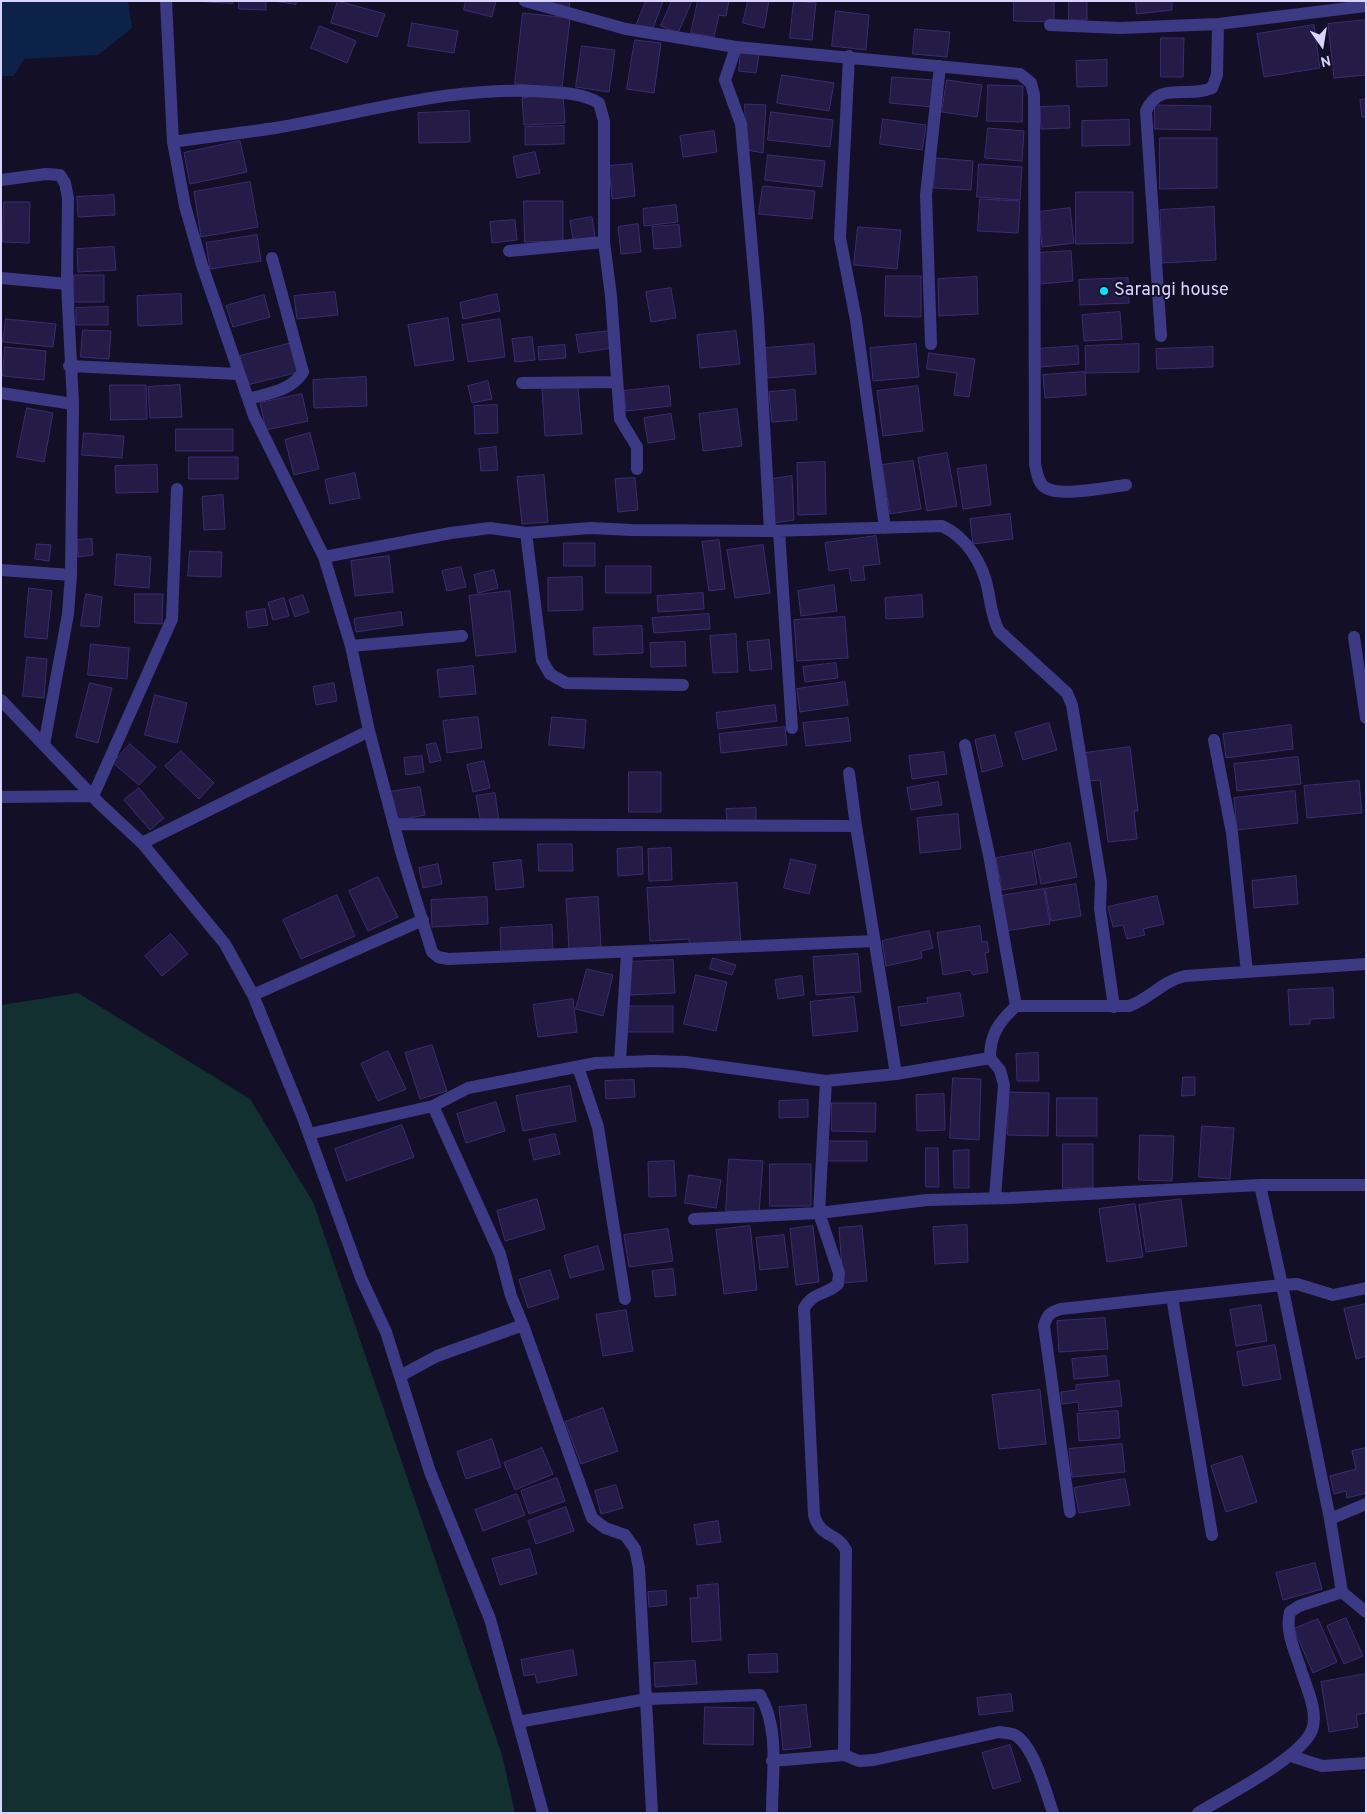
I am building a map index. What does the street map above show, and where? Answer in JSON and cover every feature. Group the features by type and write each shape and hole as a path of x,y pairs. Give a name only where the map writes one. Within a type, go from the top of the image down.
{"street":[{"path":"166,1 173,142 185,206 202,265 254,416 324,557 351,646 369,731 394,824 432,952 438,957 448,959 627,953 874,941"},
{"path":"525,1 626,29 736,47 849,56 1020,74 1031,83 1034,95 1035,454 1038,478 1045,488 1057,492 1126,486"},
{"path":"1050,25 1128,28 1218,24 1366,6"},
{"path":"1161,336 1146,112 1151,100 1164,92 1201,93 1212,88 1217,76 1218,24"},
{"path":"736,47 724,80 741,124 792,728"},
{"path":"849,56 840,238 856,320 885,528"},
{"path":"931,344 926,195 940,66"},
{"path":"173,142 275,128 435,97 471,92 527,90 586,95 599,103 604,120 604,242 611,296 620,419 637,446 637,469"},
{"path":"1,180 46,174 60,176 65,183 68,198 67,284 73,404 71,575 68,614 44,745"},
{"path":"509,251 604,242"},
{"path":"248,399 286,389 297,382 303,372 272,258"},
{"path":"1,278 67,284"},
{"path":"70,366 238,374"},
{"path":"522,382 617,382"},
{"path":"1,393 73,404"},
{"path":"93,796 172,619 177,489"},
{"path":"324,557 490,528 526,533 590,528 774,531 942,526 964,540 984,576 994,623 1000,632 1066,693 1072,705 1101,882 1100,909 1114,1007"},
{"path":"526,533 542,660 550,674 566,683 683,685"},
{"path":"1,570 71,575"},
{"path":"351,646 462,636"},
{"path":"1354,637 1366,718"},
{"path":"1,700 93,796 142,843 225,944 254,995 309,1134 361,1278 386,1332 430,1472 490,1619 543,1813"},
{"path":"142,843 369,731"},
{"path":"1214,740 1232,833 1247,972"},
{"path":"965,745 989,855 1016,1006"},
{"path":"849,773 896,1074"},
{"path":"1,797 93,796"},
{"path":"394,824 856,826"},
{"path":"254,995 423,920"},
{"path":"620,1061 627,953"},
{"path":"995,1197 1004,1085 1000,1070 990,1058 993,1032 1000,1021 1016,1006 1129,1006 1143,1001 1171,979 1366,964"},
{"path":"309,1134 433,1106 468,1088 620,1061 686,1062 826,1081 896,1074 990,1058"},
{"path":"578,1067 598,1127 625,1299"},
{"path":"826,1081 819,1213 839,1273 838,1284 829,1292 816,1294 809,1299 804,1308 814,1515 817,1526 823,1532 842,1542 846,1550 844,1755"},
{"path":"433,1106 500,1254 511,1296 592,1518 605,1528 625,1535 635,1549 639,1568 652,1813"},
{"path":"1260,1185 1330,1519 1342,1592 1366,1612"},
{"path":"694,1219 819,1213 927,1200 1260,1185 1366,1185"},
{"path":"1070,1512 1044,1326 1046,1317 1052,1312 1061,1309 1282,1285 1297,1284 1333,1295 1366,1288"},
{"path":"1172,1297 1212,1535"},
{"path":"400,1376 437,1356 523,1325"},
{"path":"1330,1519 1366,1504"},
{"path":"1198,1813 1291,1756 1305,1742 1312,1730 1313,1711 1288,1630 1290,1612 1299,1606 1342,1592"},
{"path":"518,1722 647,1699 760,1695 767,1708 772,1728 772,1813"},
{"path":"772,1761 844,1755 859,1761 874,1760 999,1732 1014,1734 1023,1742 1038,1770 1053,1813"},
{"path":"1291,1756 1322,1766 1366,1763"}],"green space":[{"path":"78,993 250,1099 313,1202 502,1755 515,1813 1,1813 1,1005"}],"water":[{"path":"1,1 128,1 132,28 98,55 24,59 14,76 1,76"}],"building":[{"path":"193,1 233,1 233,3"},
{"path":"239,1 266,1 266,10 239,9"},
{"path":"274,1 296,1 296,4"},
{"path":"338,1 385,14 377,37 331,23"},
{"path":"466,1 496,1 492,17 464,10"},
{"path":"546,1 570,1 569,8"},
{"path":"646,1 663,1 652,31 636,26"},
{"path":"672,1 692,1 678,33 661,26"},
{"path":"698,1 729,1 726,16 719,15 714,37 691,33"},
{"path":"748,1 769,1 764,28 743,23"},
{"path":"794,1 816,3 812,40 790,38"},
{"path":"1014,1 1054,1 1054,22 1014,21"},
{"path":"1069,1 1087,1 1087,20 1069,20"},
{"path":"1136,1 1172,1 1172,10 1137,14"},
{"path":"836,11 869,15 866,50 832,46"},
{"path":"523,13 570,18 562,88 515,84"},
{"path":"1366,20 1366,75 1334,78 1328,24"},
{"path":"412,23 458,31 454,53 408,46"},
{"path":"1314,25 1320,68 1264,77 1257,34"},
{"path":"320,26 356,41 347,63 311,48"},
{"path":"915,29 950,32 947,57 913,54"},
{"path":"1161,38 1184,38 1183,77 1161,77"},
{"path":"635,40 661,43 654,93 627,89"},
{"path":"582,46 615,50 609,92 576,87"},
{"path":"741,51 759,54 756,73 739,71"},
{"path":"1107,60 1107,86 1077,87 1076,61"},
{"path":"782,75 834,83 829,111 777,103"},
{"path":"892,77 934,80 932,107 890,103"},
{"path":"947,80 982,85 977,117 942,112"},
{"path":"988,85 1023,86 1022,122 987,121"},
{"path":"563,95 565,123 524,125 522,98"},
{"path":"1366,99 1366,117 1362,117 1360,100"},
{"path":"745,104 766,105 763,153 747,150"},
{"path":"1155,105 1211,106 1210,130 1155,129"},
{"path":"1069,106 1070,128 1041,129 1040,107"},
{"path":"469,111 470,142 419,143 418,113"},
{"path":"771,112 833,120 830,147 768,140"},
{"path":"883,119 926,125 922,150 880,144"},
{"path":"1129,120 1130,145 1082,146 1082,121"},
{"path":"564,126 564,144 525,145 525,127"},
{"path":"988,128 1024,131 1022,161 985,158"},
{"path":"714,131 717,152 683,157 680,136"},
{"path":"1160,138 1217,138 1217,188 1160,189"},
{"path":"240,141 247,172 190,184 184,153"},
{"path":"535,152 540,173 517,178 513,157"},
{"path":"768,155 825,161 822,187 765,180"},
{"path":"936,158 973,161 971,190 934,188"},
{"path":"632,164 635,196 612,199 609,166"},
{"path":"979,164 1022,167 1020,200 977,197"},
{"path":"250,182 258,227 201,237 194,192"},
{"path":"763,186 815,191 812,219 759,214"},
{"path":"1076,192 1133,192 1133,243 1076,244"},
{"path":"114,195 115,215 78,217 77,197"},
{"path":"980,199 1020,201 1018,233 978,231"},
{"path":"524,201 563,201 563,241 525,242"},
{"path":"4,202 30,202 29,243 3,242"},
{"path":"676,205 678,222 644,226 643,209"},
{"path":"1214,207 1216,260 1162,263 1160,210"},
{"path":"1070,208 1074,243 1042,247 1039,212"},
{"path":"592,217 595,237 573,240 570,221"},
{"path":"515,220 517,240 492,243 490,222"},
{"path":"638,224 641,252 621,254 618,227"},
{"path":"679,225 681,247 654,249 652,227"},
{"path":"858,227 901,230 897,269 854,265"},
{"path":"257,235 261,261 210,269 206,243"},
{"path":"114,247 116,270 78,272 77,249"},
{"path":"1071,251 1073,281 1040,284 1038,253"},
{"path":"74,275 104,275 104,302 74,302"},
{"path":"886,276 921,276 921,317 885,316"},
{"path":"977,277 978,314 939,316 938,279"},
{"name":"Sarangi house","path":"1128,278 1129,303 1080,305 1079,280"},
{"path":"671,288 676,318 651,322 646,292"},
{"path":"335,292 338,315 297,319 294,296"},
{"path":"181,294 182,324 138,326 137,296"},
{"path":"497,294 500,311 463,319 460,303"},
{"path":"264,295 270,317 233,327 226,306"},
{"path":"108,307 108,325 76,325 76,308"},
{"path":"1120,312 1122,339 1084,341 1082,315"},
{"path":"448,318 454,360 415,366 408,325"},
{"path":"6,319 56,324 53,347 3,342"},
{"path":"500,319 505,357 468,362 462,325"},
{"path":"83,330 111,331 109,359 81,357"},
{"path":"610,331 612,348 579,353 576,335"},
{"path":"736,331 740,364 700,368 697,335"},
{"path":"532,337 535,360 515,362 512,339"},
{"path":"292,343 299,372 247,385 240,356"},
{"path":"814,344 816,374 767,378 765,348"},
{"path":"916,344 919,377 873,381 870,348"},
{"path":"1139,344 1139,372 1086,373 1085,346"},
{"path":"565,345 566,358 539,360 538,347"},
{"path":"1078,346 1079,364 1039,367 1037,349"},
{"path":"5,347 46,351 44,380 3,376"},
{"path":"1213,347 1213,367 1157,369 1156,349"},
{"path":"929,353 975,359 969,397 954,395 957,373 927,369"},
{"path":"1085,372 1086,395 1045,398 1043,375"},
{"path":"366,377 367,406 314,408 313,380"},
{"path":"488,381 492,399 472,403 468,386"},
{"path":"110,385 146,385 147,419 111,420"},
{"path":"180,385 182,417 150,418 148,387"},
{"path":"669,386 671,406 626,411 624,391"},
{"path":"918,386 923,431 883,436 877,391"},
{"path":"578,387 582,434 545,436 542,389"},
{"path":"795,390 797,420 772,422 769,392"},
{"path":"302,394 308,421 266,430 260,403"},
{"path":"497,405 498,433 475,434 474,406"},
{"path":"27,408 53,413 44,462 17,457"},
{"path":"737,409 742,446 703,451 699,414"},
{"path":"671,414 675,439 648,443 644,418"},
{"path":"176,429 233,429 233,451 176,451"},
{"path":"84,433 124,436 122,458 82,455"},
{"path":"310,433 319,469 294,475 285,440"},
{"path":"496,447 498,470 481,471 479,449"},
{"path":"947,453 957,506 927,511 918,458"},
{"path":"189,457 238,457 238,479 189,479"},
{"path":"913,461 921,509 890,514 882,465"},
{"path":"825,462 826,514 798,515 797,463"},
{"path":"157,465 158,492 116,493 115,466"},
{"path":"986,465 991,505 963,509 957,469"},
{"path":"355,473 360,498 330,504 325,480"},
{"path":"544,475 548,522 522,524 517,477"},
{"path":"792,476 794,520 773,523 772,479"},
{"path":"635,478 638,510 618,512 615,479"},
{"path":"223,495 225,529 204,530 202,497"},
{"path":"1010,514 1013,539 973,544 970,519"},
{"path":"876,536 880,564 863,566 865,580 851,581 849,568 829,571 825,543"},
{"path":"92,539 93,555 78,557 77,540"},
{"path":"719,540 725,589 709,591 702,542"},
{"path":"564,543 595,543 595,566 564,566"},
{"path":"37,544 51,545 49,561 35,559"},
{"path":"763,545 770,593 735,598 727,550"},
{"path":"190,551 222,552 221,577 188,576"},
{"path":"117,554 151,557 149,588 115,585"},
{"path":"389,556 393,592 355,596 351,561"},
{"path":"606,566 651,566 651,593 606,593"},
{"path":"461,567 466,587 447,591 442,571"},
{"path":"494,570 498,588 478,593 474,575"},
{"path":"582,577 583,610 548,611 548,578"},
{"path":"834,585 837,611 801,616 798,591"},
{"path":"29,588 52,591 47,639 25,637"},
{"path":"510,591 516,652 476,656 469,596"},
{"path":"703,593 704,609 658,612 657,596"},
{"path":"86,594 102,597 99,627 81,626"},
{"path":"135,594 163,594 162,624 135,623"},
{"path":"303,595 309,612 295,617 289,600"},
{"path":"922,595 923,617 886,619 885,598"},
{"path":"284,598 289,616 273,620 268,603"},
{"path":"265,609 268,625 248,628 246,612"},
{"path":"401,612 403,625 356,632 354,619"},
{"path":"709,614 710,629 654,633 652,618"},
{"path":"845,617 848,658 797,661 794,620"},
{"path":"642,626 643,653 594,655 593,628"},
{"path":"736,634 738,672 713,673 710,636"},
{"path":"769,640 772,669 750,671 747,642"},
{"path":"685,642 686,666 651,667 650,643"},
{"path":"91,644 129,648 127,679 88,675"},
{"path":"27,657 47,659 44,698 23,696"},
{"path":"836,663 838,678 805,682 803,667"},
{"path":"473,666 476,694 440,697 437,670"},
{"path":"845,682 848,705 800,712 797,689"},
{"path":"90,683 112,688 98,743 76,737"},
{"path":"334,683 337,701 316,705 313,687"},
{"path":"155,695 187,703 177,743 145,735"},
{"path":"775,705 777,721 718,729 716,713"},
{"path":"478,717 482,748 447,753 443,721"},
{"path":"552,717 586,720 584,748 549,745"},
{"path":"848,718 851,741 806,746 803,723"},
{"path":"1049,723 1057,750 1023,760 1015,733"},
{"path":"1291,725 1293,749 1226,758 1223,734"},
{"path":"785,727 787,745 721,753 719,734"},
{"path":"995,735 1003,766 982,772 975,740"},
{"path":"436,743 441,760 430,763 426,745"},
{"path":"130,744 156,767 139,785 113,763"},
{"path":"1130,747 1138,811 1134,811 1137,839 1108,842 1100,780 1088,781 1085,753"},
{"path":"181,751 214,783 199,799 165,766"},
{"path":"944,752 947,774 912,779 909,756"},
{"path":"422,756 424,772 406,775 404,758"},
{"path":"1298,757 1301,784 1237,791 1234,764"},
{"path":"484,761 490,788 473,792 467,765"},
{"path":"629,772 661,772 661,812 629,812"},
{"path":"1359,781 1362,813 1307,818 1304,786"},
{"path":"938,782 942,805 911,810 907,788"},
{"path":"420,787 425,815 394,821 389,792"},
{"path":"139,788 164,818 150,830 124,800"},
{"path":"1295,791 1298,823 1237,830 1234,798"},
{"path":"495,793 499,821 481,824 476,796"},
{"path":"756,808 756,822 727,822 726,809"},
{"path":"958,814 961,849 920,853 917,818"},
{"path":"1070,843 1077,877 1041,884 1034,851"},
{"path":"538,844 572,844 573,871 539,871"},
{"path":"642,847 643,874 618,876 617,849"},
{"path":"671,848 672,880 649,881 648,849"},
{"path":"1032,852 1037,884 1002,890 996,858"},
{"path":"791,859 816,865 809,894 784,888"},
{"path":"521,860 524,887 496,890 493,863"},
{"path":"438,864 442,884 423,888 419,868"},
{"path":"1296,876 1298,904 1254,908 1252,881"},
{"path":"378,877 398,917 368,931 349,891"},
{"path":"737,883 741,947 690,950 689,939 650,941 647,888"},
{"path":"1076,884 1081,916 1051,921 1045,889"},
{"path":"1044,889 1050,924 1005,931 1000,896"},
{"path":"337,895 355,936 301,959 283,920"},
{"path":"1157,896 1164,924 1143,929 1145,935 1127,939 1123,925 1113,927 1108,907"},
{"path":"487,897 488,924 432,927 431,900"},
{"path":"598,897 601,947 569,949 566,899"},
{"path":"552,925 553,950 501,952 500,928"},
{"path":"980,926 982,942 987,941 989,952 985,953 988,972 973,975 970,970 943,975 937,933"},
{"path":"929,931 933,948 921,951 922,958 886,966 882,941"},
{"path":"171,934 188,954 162,976 145,956"},
{"path":"858,954 861,992 816,995 813,957"},
{"path":"713,958 736,965 732,975 710,969"},
{"path":"673,960 675,993 630,995 628,962"},
{"path":"587,969 613,975 603,1016 576,1009"},
{"path":"696,975 727,982 716,1031 684,1024"},
{"path":"802,976 804,995 778,999 775,980"},
{"path":"1333,988 1334,1018 1310,1019 1310,1024 1290,1025 1288,990"},
{"path":"960,993 964,1016 901,1026 898,1007 928,1003 927,998"},
{"path":"854,997 858,1031 813,1036 810,1002"},
{"path":"573,999 577,1032 538,1037 533,1005"},
{"path":"625,1006 673,1006 673,1032 624,1032"},
{"path":"432,1045 447,1091 420,1099 405,1053"},
{"path":"388,1051 406,1089 378,1101 361,1064"},
{"path":"1038,1053 1039,1081 1017,1081 1016,1054"},
{"path":"1183,1077 1195,1077 1195,1095 1182,1096"},
{"path":"953,1078 981,1079 979,1140 950,1138"},
{"path":"634,1080 635,1097 606,1099 605,1081"},
{"path":"570,1086 576,1121 523,1131 516,1096"},
{"path":"1009,1092 1049,1093 1048,1136 1008,1135"},
{"path":"944,1094 945,1130 917,1131 916,1095"},
{"path":"1057,1098 1097,1098 1097,1136 1057,1136"},
{"path":"808,1100 808,1117 779,1118 779,1101"},
{"path":"496,1102 505,1131 466,1143 457,1114"},
{"path":"832,1103 876,1103 875,1132 832,1131"},
{"path":"402,1125 414,1157 346,1181 335,1149"},
{"path":"1202,1126 1234,1128 1230,1179 1199,1177"},
{"path":"555,1134 560,1154 534,1160 529,1140"},
{"path":"1140,1135 1174,1136 1172,1181 1139,1180"},
{"path":"827,1141 867,1141 867,1161 827,1161"},
{"path":"1063,1144 1093,1144 1093,1188 1063,1188"},
{"path":"926,1148 938,1148 939,1187 926,1187"},
{"path":"969,1150 969,1188 954,1188 953,1151"},
{"path":"729,1159 763,1161 759,1213 726,1211"},
{"path":"674,1161 676,1196 649,1197 648,1162"},
{"path":"770,1164 811,1164 811,1206 770,1206"},
{"path":"689,1175 721,1180 716,1208 685,1203"},
{"path":"537,1199 545,1229 505,1241 497,1211"},
{"path":"1181,1199 1187,1246 1146,1252 1139,1205"},
{"path":"1135,1204 1143,1257 1107,1262 1099,1209"},
{"path":"967,1225 968,1262 935,1264 933,1227"},
{"path":"750,1226 757,1290 724,1294 716,1230"},
{"path":"813,1226 819,1282 796,1285 790,1229"},
{"path":"862,1226 867,1281 843,1283 839,1228"},
{"path":"668,1229 673,1261 629,1267 624,1235"},
{"path":"784,1235 788,1267 760,1270 756,1238"},
{"path":"598,1246 604,1269 570,1278 564,1256"},
{"path":"673,1269 676,1295 655,1297 652,1271"},
{"path":"550,1270 559,1298 528,1308 519,1280"},
{"path":"1366,1304 1366,1356 1356,1359 1344,1309"},
{"path":"1261,1305 1267,1341 1236,1346 1230,1310"},
{"path":"626,1310 633,1351 603,1356 596,1315"},
{"path":"1105,1318 1108,1349 1059,1352 1057,1321"},
{"path":"1275,1345 1281,1379 1243,1386 1237,1352"},
{"path":"1106,1356 1108,1376 1074,1379 1072,1359"},
{"path":"1119,1381 1122,1406 1079,1411 1078,1402 1062,1404 1061,1392 1076,1390 1076,1385"},
{"path":"1040,1390 1046,1444 999,1449 992,1395"},
{"path":"603,1408 618,1451 581,1464 565,1422"},
{"path":"1118,1411 1120,1438 1079,1441 1077,1414"},
{"path":"492,1439 501,1467 466,1479 457,1452"},
{"path":"1122,1444 1125,1472 1072,1477 1069,1449"},
{"path":"542,1448 553,1474 515,1490 504,1463"},
{"path":"1366,1448 1366,1493 1347,1498 1346,1491 1334,1494 1330,1476 1356,1469 1352,1451"},
{"path":"1242,1456 1257,1502 1226,1512 1211,1466"},
{"path":"557,1478 565,1501 529,1514 521,1491"},
{"path":"1125,1479 1130,1505 1079,1513 1074,1488"},
{"path":"616,1485 623,1508 601,1514 595,1491"},
{"path":"517,1494 525,1515 483,1531 475,1510"},
{"path":"566,1507 574,1531 536,1544 528,1521"},
{"path":"718,1521 721,1542 697,1545 694,1525"},
{"path":"530,1549 537,1574 500,1585 492,1559"},
{"path":"1315,1563 1322,1589 1283,1600 1276,1573"},
{"path":"718,1584 721,1640 692,1642 690,1598 698,1598 697,1586"},
{"path":"666,1591 667,1605 649,1607 648,1592"},
{"path":"1346,1618 1363,1656 1344,1664 1327,1626"},
{"path":"1318,1619 1337,1662 1313,1673 1294,1629"},
{"path":"573,1650 577,1675 537,1683 535,1674 524,1676 521,1660"},
{"path":"777,1654 778,1672 749,1673 748,1655"},
{"path":"695,1661 697,1684 655,1687 654,1663"},
{"path":"1366,1674 1366,1713 1356,1715 1358,1727 1329,1732 1321,1682"},
{"path":"1011,1694 1013,1711 979,1715 977,1698"},
{"path":"806,1705 811,1747 783,1750 779,1707"},
{"path":"705,1707 754,1708 753,1745 704,1744"},
{"path":"1010,1745 1021,1781 993,1789 982,1753"}],"place":[{"name":"Sarangi house","path":"1104,291"}]}
